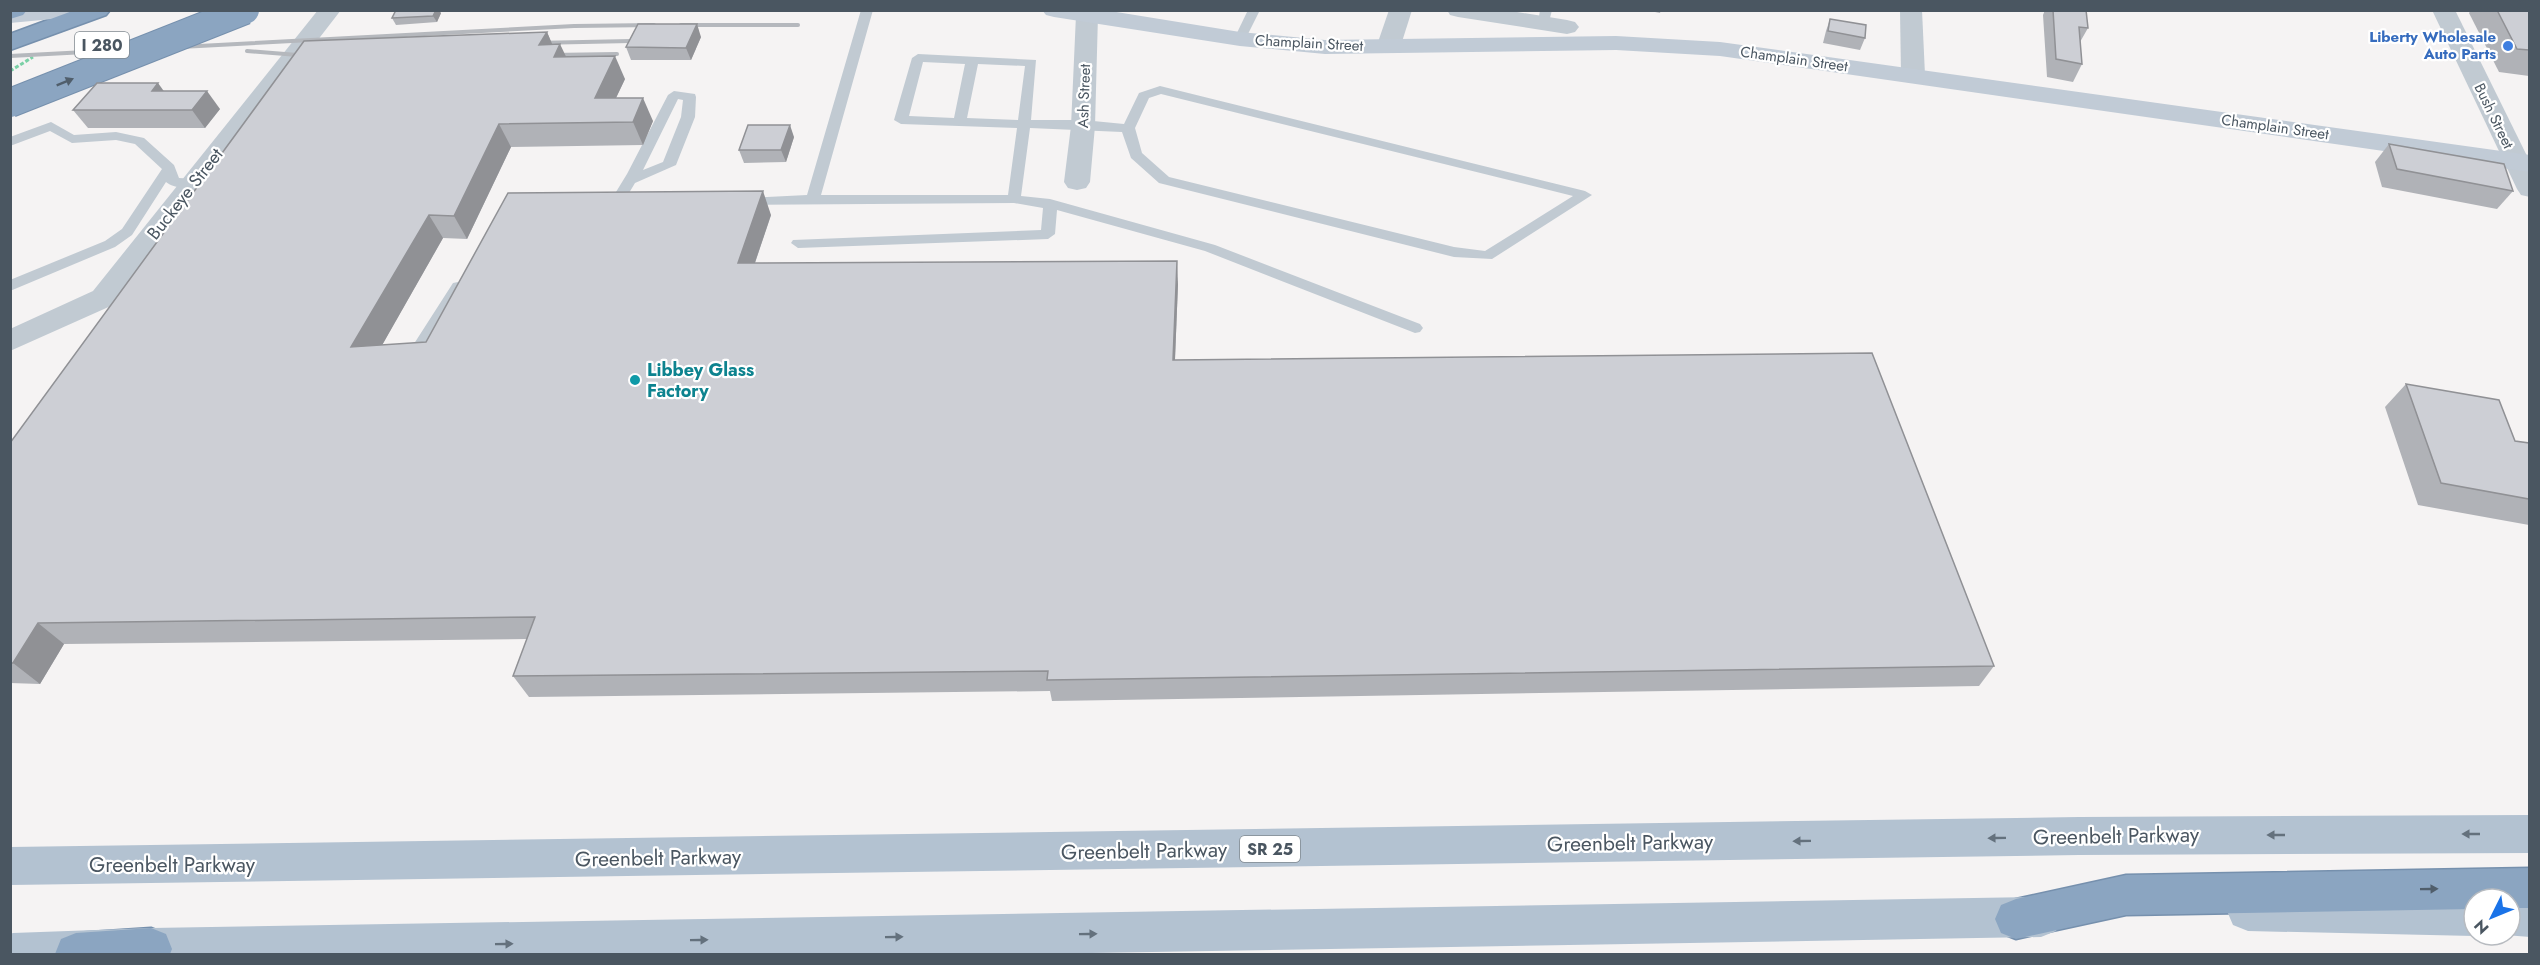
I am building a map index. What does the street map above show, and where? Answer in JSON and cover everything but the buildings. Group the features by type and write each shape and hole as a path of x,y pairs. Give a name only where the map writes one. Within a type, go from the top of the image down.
{"highway":[{"path":"10,14 15,10"},
{"name":"I 280","path":"10,43 98,10"},
{"name":"I 280","path":"10,80 194,10"},
{"path":"10,103 245,10"},
{"path":"2016,919 2126,895 2529,888"},
{"path":"76,954 151,950"}],"main road":[{"path":"10,14 74,10"},
{"name":"Champlain Street","path":"1054,10 1087,13 1240,39 1325,46 1662,45 1720,49 2523,163"},
{"name":"Greenbelt Parkway","path":"10,866 2055,837 2529,834"},
{"path":"13,954 2016,919 2148,909 2462,916"}],"street":[{"name":"Buckeye Street","path":"10,341 103,298 330,10"},
{"path":"1389,45 1401,10"},
{"path":"1458,10 1545,17 1567,27"},
{"path":"1911,10 1913,75"},
{"name":"Bush Street","path":"2443,10 2523,163 2529,189"},
{"name":"Ash Street","path":"1077,182 1083,125 1087,13"}],"lane":[{"path":"813,200 867,10"},
{"path":"1240,39 1254,10"},
{"path":"1014,199 1024,124 1032,63 918,58 901,120 1024,124 1083,125 1128,128"},
{"path":"960,122 972,61"},
{"path":"1160,90 1585,195 1487,256 1454,252 1164,180 1136,155 1128,128 1144,96 1160,90"},
{"path":"630,180 669,165 688,117 690,98 674,95 630,180 609,205 631,205"},
{"path":"10,142 51,126 72,139 116,136 139,141 169,168 173,182 194,183"},
{"path":"10,286 110,244 127,232 169,168"},
{"path":"733,202 1014,199 1050,204 1210,249 1415,328"},
{"path":"798,243 1048,234 1050,204"},
{"path":"415,354 464,277"}],"railway":[{"path":"10,56 574,26 654,25"},
{"path":"681,25 798,25"},
{"path":"535,43 631,41"},
{"path":"247,51 310,56"},
{"path":"550,55 617,54"}],"place":[{"name":"Liberty Wholesale Auto Parts","path":"2508,46"},
{"name":"Libbey Glass Factory","path":"635,380"}]}
